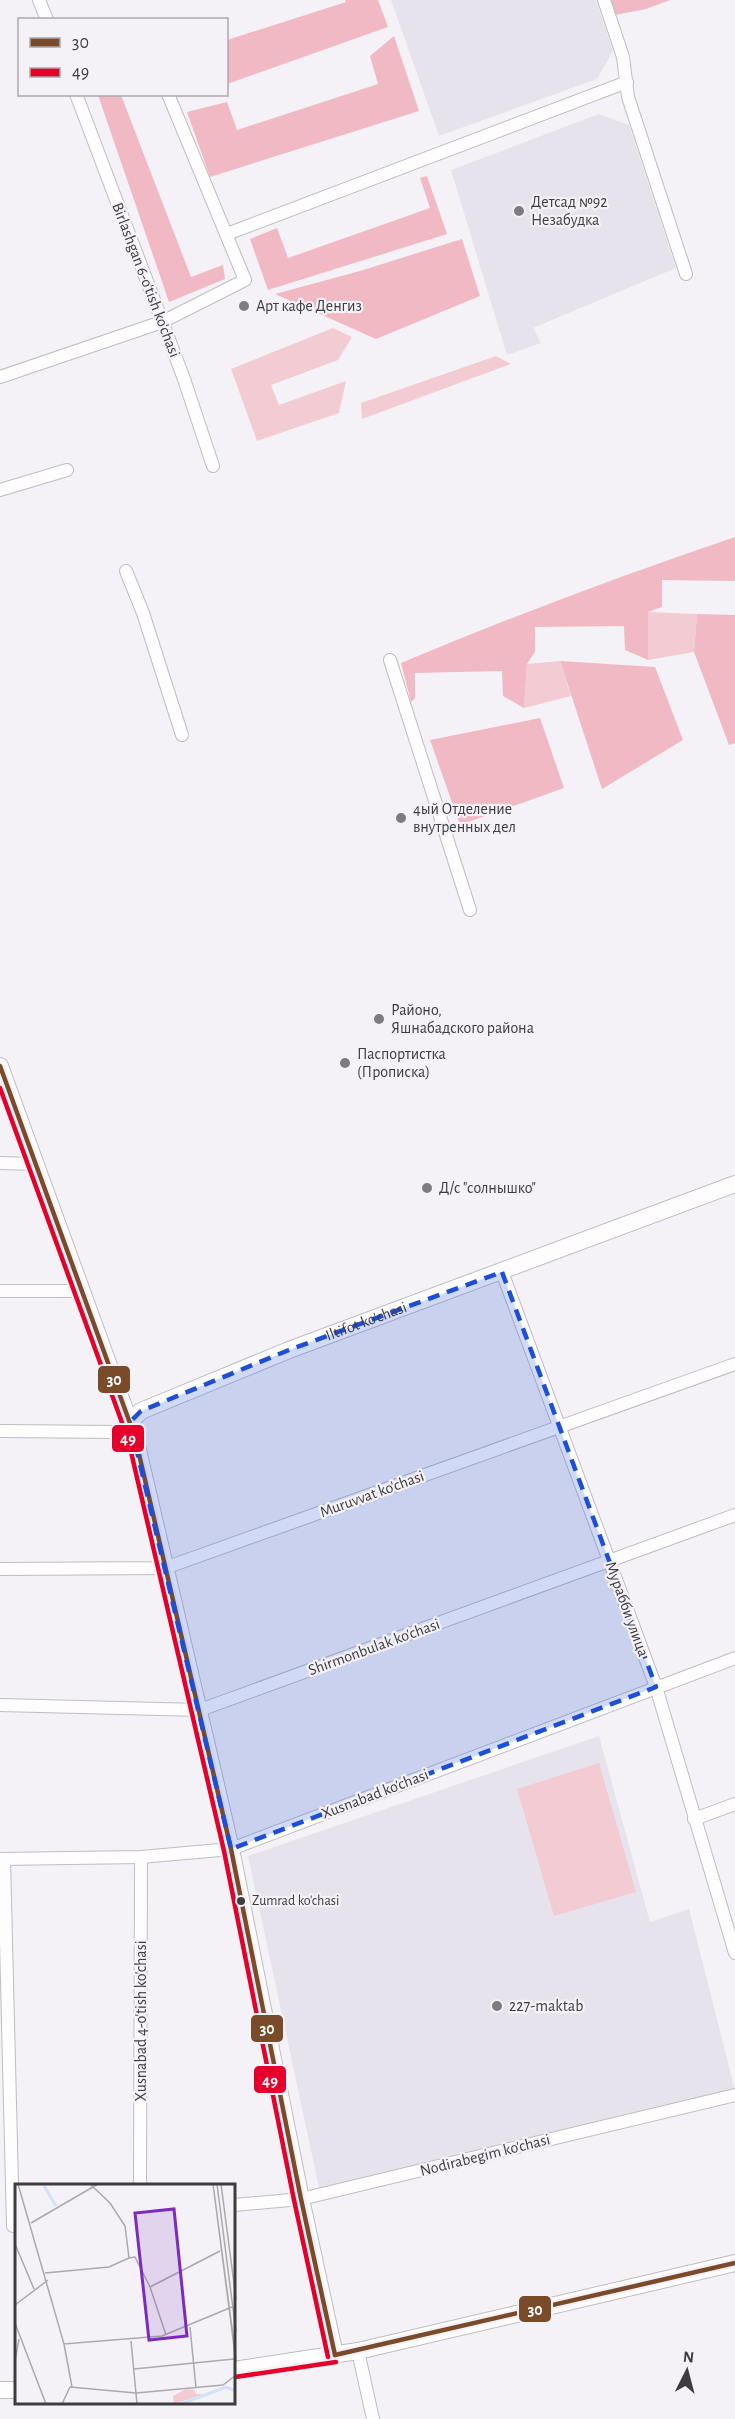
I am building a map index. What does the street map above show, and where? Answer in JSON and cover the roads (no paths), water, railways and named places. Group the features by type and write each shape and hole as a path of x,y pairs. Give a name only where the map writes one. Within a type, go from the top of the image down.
{"street":[{"path":"39,0 46,18"},
{"path":"604,0 623,57 628,97 687,274"},
{"path":"227,234 627,82"},
{"name":"Birlashgan 6-o'tish ko'chasi","path":"77,96 162,322 213,466"},
{"path":"0,377 162,322 245,280 169,96"},
{"path":"0,490 67,470"},
{"path":"126,571 143,613 182,735"},
{"path":"390,660 470,910"},
{"path":"0,1066 130,1422 200,1710 231,1849 301,2199 335,2355"},
{"path":"0,1163 35,1164"},
{"name":"Iltifot ko'chasi","path":"0,1431 120,1432 141,1411 289,1350 735,1184"},
{"name":"Мурабби улица","path":"502,1272 656,1687 735,1952"},
{"path":"0,1291 83,1291"},
{"name":"Muruvvat ko'chasi","path":"0,1569 165,1568 735,1365"},
{"name":"Shirmonbulak ko'chasi","path":"0,1705 200,1710 735,1515"},
{"name":"Xusnabad ko'chasi","path":"2,1859 141,1857 231,1849 735,1658"},
{"path":"694,1819 735,1804"},
{"name":"Xusnabad 4-o'tish ko'chasi","path":"140,2184 141,1857"},
{"path":"2,1859 10,2227"},
{"name":"Nodirabegim ko'chasi","path":"236,2205 301,2199 735,2094"},
{"path":"236,2370 358,2351 735,2263"},
{"path":"358,2351 373,2419"}],"place":[{"name":"Детсад №92 Незабудка","path":"519,211"},
{"name":"Арт кафе Денгиз","path":"244,306"},
{"name":"4ый Отделение внутренных дел","path":"401,818"},
{"name":"Районо, Яшнабадского района","path":"379,1019"},
{"name":"Паспортистка (Прописка)","path":"345,1063"},
{"name":"Д/с \"солнышко\"","path":"427,1188"},
{"name":"Zumrad ko'chasi","path":"241,1901"},
{"name":"227-maktab","path":"497,2006"}]}
